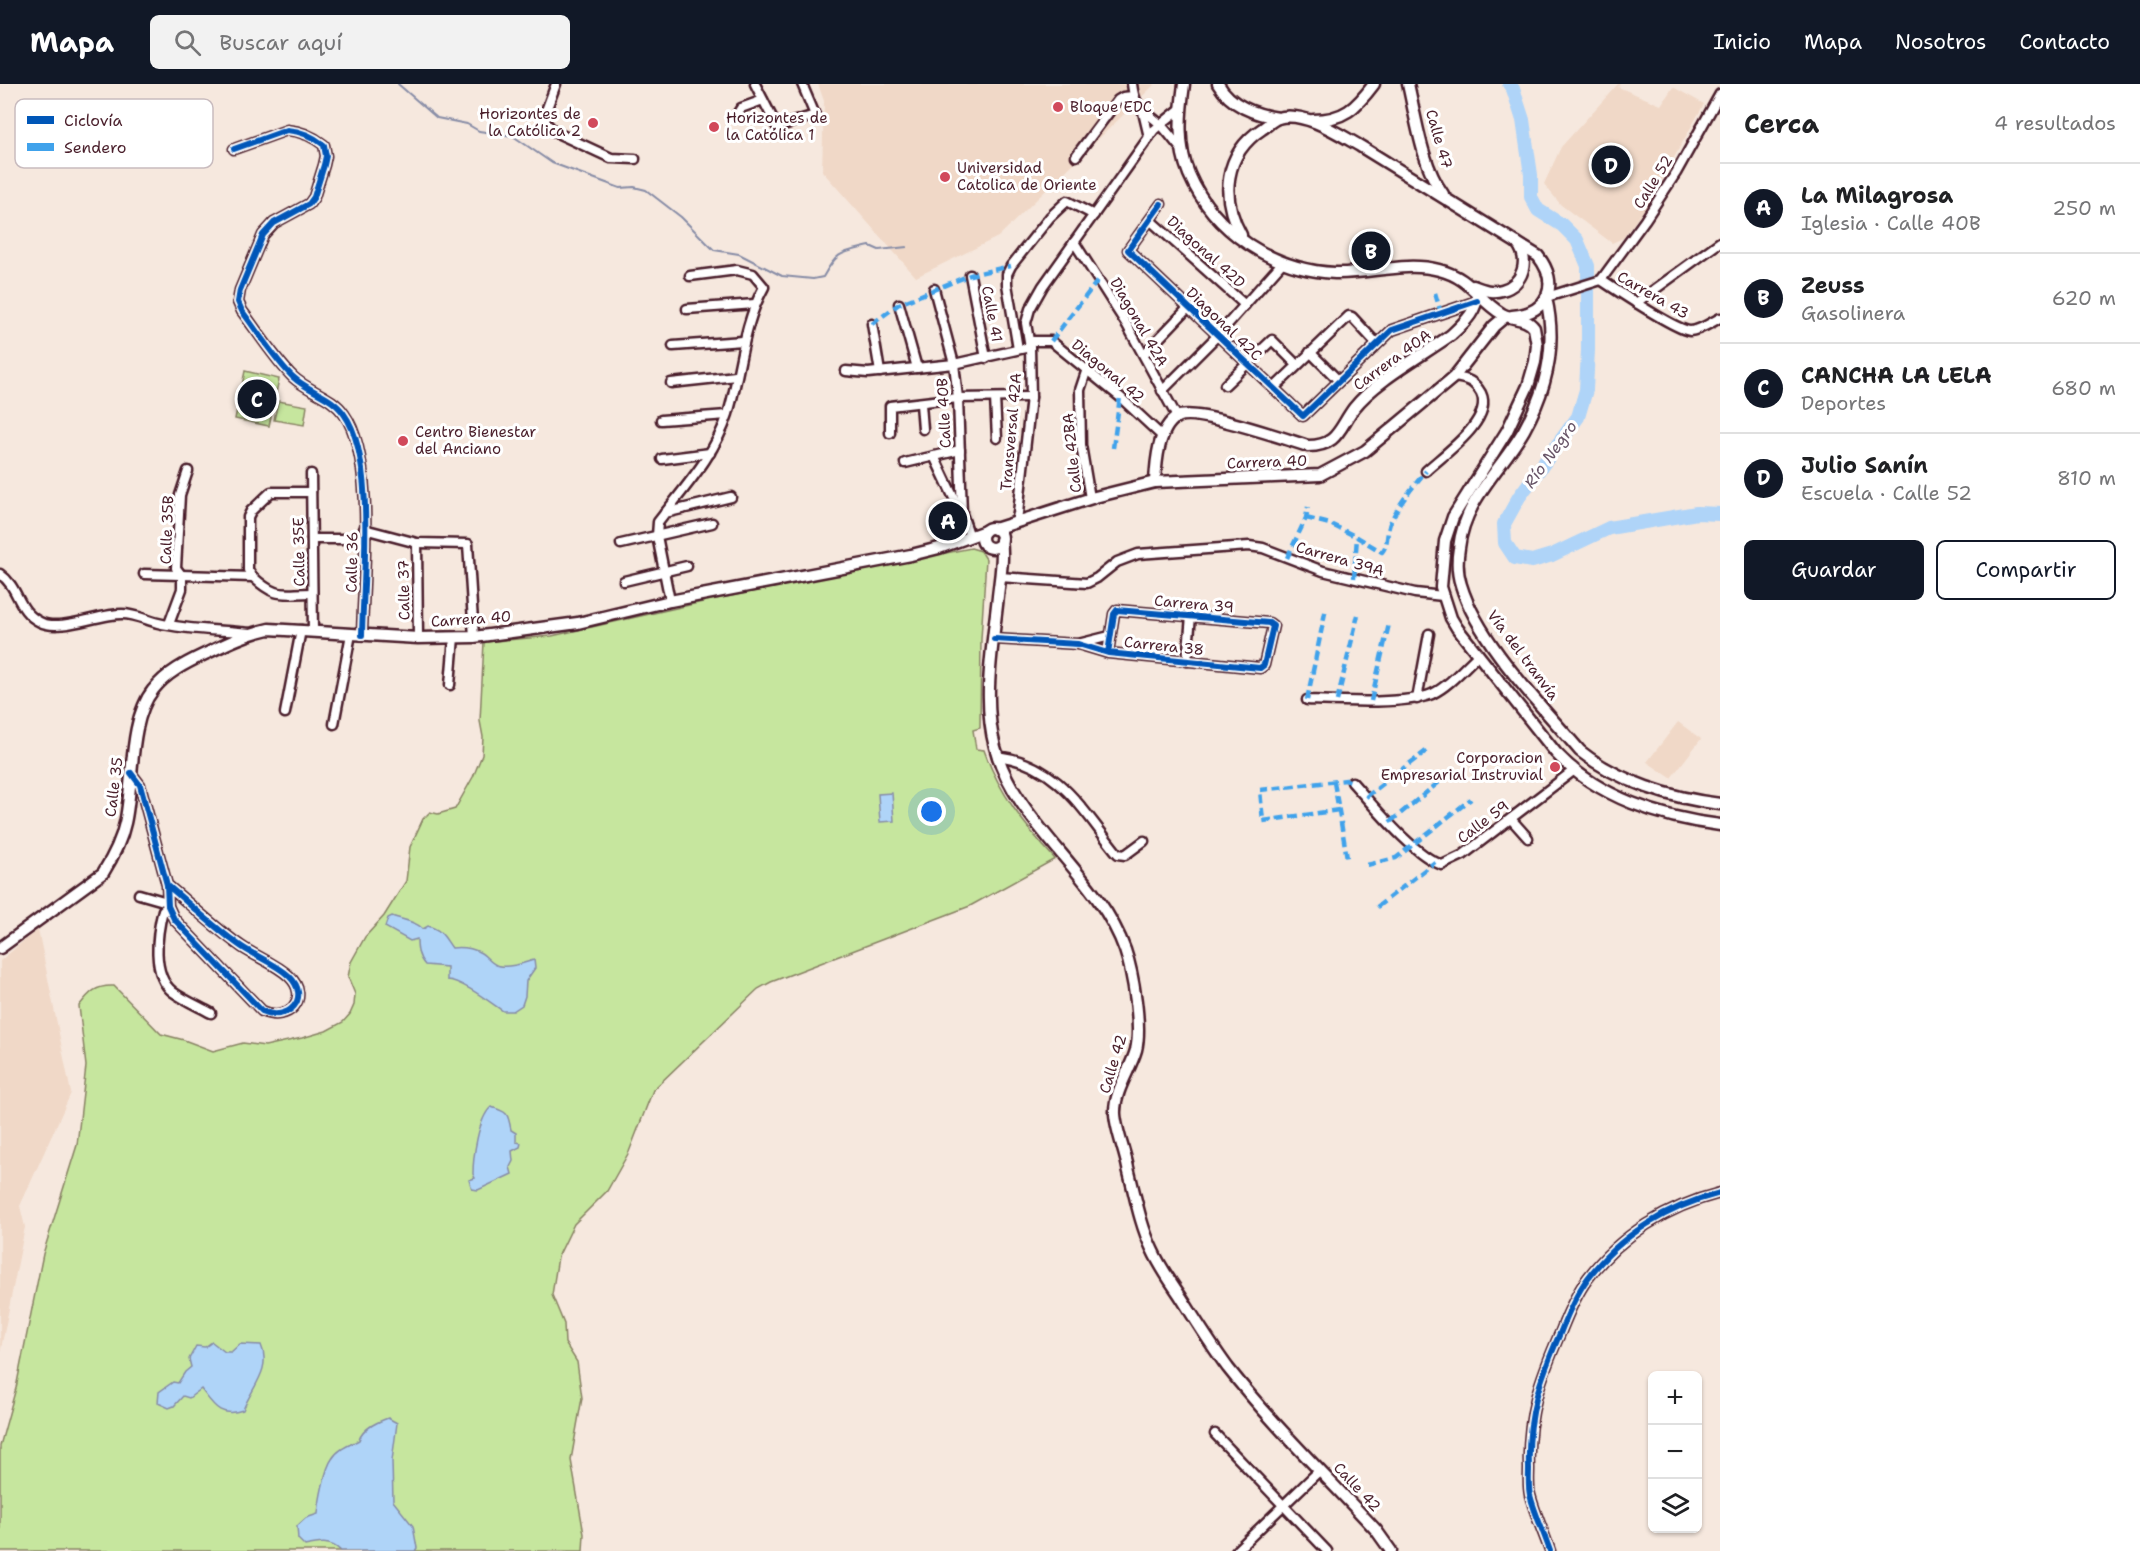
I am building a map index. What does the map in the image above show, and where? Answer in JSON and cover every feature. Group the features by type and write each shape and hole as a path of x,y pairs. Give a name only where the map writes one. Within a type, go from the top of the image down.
{"main road":[{"path":"1184,84 1180,109 1182,150 1188,173 1217,219 1244,241 1282,263 1305,270 1336,273 1421,267 1457,276 1499,312 1525,320 1534,328 1537,345 1535,362 1524,396 1507,430 1462,501 1445,541 1441,576 1443,596 1451,618 1556,753 1573,771 1603,789 1650,809 1698,822 1720,825"},
{"path":"1218,84 1234,102 1255,114 1309,120 1326,120 1343,116 1362,100 1374,84"},
{"name":"Calle 47","path":"1408,84 1422,144 1437,186 1447,199"},
{"path":"1244,241 1234,223 1230,208 1227,187 1229,172 1234,158 1244,145 1254,134 1278,118"},
{"path":"1309,120 1334,131 1538,256 1547,270 1551,284 1546,297 1534,309 1521,315 1506,316"},
{"path":"1475,293 1509,288 1516,282 1524,268 1525,259 1522,249 1516,242"},
{"name":"Carrera 40A","path":"1177,417 1188,415 1212,418 1308,446 1326,443 1337,435 1354,408 1369,392 1451,335 1468,318 1475,293"},
{"name":"Vía del tranvía","path":"1546,297 1551,346 1544,388 1523,433 1486,482 1464,521 1458,556 1459,581 1478,622 1493,645 1580,751 1614,772 1661,792 1720,804"},
{"name":"Carrera 40","path":"1012,524 1090,498 1155,482 1320,475 1365,451 1454,377 1494,326 1506,316"},
{"path":"1155,482 1163,437 1171,422 1177,417"},
{"path":"1000,575 982,537 996,534 1012,524"},
{"path":"986,545 997,547 996,534"},
{"name":"Carrera 40","path":"250,633 268,629 418,638 474,637 578,622 670,601 911,555 967,538 996,534"},
{"name":"Calle 42","path":"996,534 1003,563 990,677 991,730 1003,771 1019,798 1104,909 1125,950 1134,990 1138,1034 1136,1049 1117,1096 1115,1114 1150,1247 1168,1278 1228,1367 1263,1410 1376,1530 1391,1551"},
{"name":"Carrera 40","path":"967,538 986,545"},
{"name":"Calle 35","path":"0,948 103,873 120,843 126,820 141,716 153,690 182,665 250,633"}],"street":[{"path":"556,84 544,116 546,123 555,132 611,158 635,159"},
{"path":"755,84 777,127 815,115 802,84"},
{"path":"1132,84 1133,96 1143,112 1160,124 1182,150"},
{"name":"Calle 52","path":"1601,280 1657,201 1720,94"},
{"path":"1076,156 1118,100 1133,96"},
{"path":"736,116 741,108 763,100"},
{"name":"Transversal 42A","path":"1012,524 1031,397 1030,344 1026,323 1030,309 1043,286 1149,137 1160,124 1180,109"},
{"path":"1143,112 1149,137"},
{"name":"Calle 36","path":"234,149 287,130 295,130 317,139 324,145 324,165 314,197 309,204 274,224 263,235 240,290 238,302 242,311 292,376 311,391 329,398 344,413 355,432 365,489 356,635"},
{"path":"1018,349 1007,284 1007,274 1016,258 1050,217 1067,201 1094,215"},
{"path":"1150,220 1161,204"},
{"name":"Diagonal 42C","path":"1150,220 1128,250 1190,306 1303,416 1339,381"},
{"name":"Diagonal 42D","path":"1150,220 1245,305"},
{"name":"Diagonal 42A","path":"1074,242 1107,291 1177,417"},
{"path":"1636,303 1720,242"},
{"path":"1162,391 1219,334 1282,263"},
{"path":"670,601 657,536 658,522 710,453 727,415 743,341 754,304 764,287 753,274 737,270 690,276"},
{"name":"Calle 41","path":"970,275 986,358"},
{"name":"Carrera 43","path":"1546,297 1601,280 1636,303 1690,331 1720,318"},
{"path":"1551,284 1568,290"},
{"name":"Calle 40B","path":"934,289 954,364 958,398 962,514 967,538"},
{"path":"1310,352 1339,381 1392,330 1475,293"},
{"path":"687,309 754,304"},
{"path":"899,304 917,368"},
{"path":"1144,354 1190,306"},
{"path":"1274,388 1349,316 1377,344"},
{"path":"872,324 880,372"},
{"name":"Diagonal 42","path":"846,371 880,372 954,364 986,358 1051,340 1163,437"},
{"path":"1225,385 1272,340 1297,365"},
{"path":"673,346 743,341"},
{"name":"Calle 42BA","path":"1087,369 1080,390 1080,423 1081,445 1090,498"},
{"path":"671,383 736,376"},
{"path":"1426,471 1473,427 1484,407 1483,398 1476,384 1469,379 1454,377"},
{"path":"890,433 890,406 958,398 1031,397"},
{"path":"995,398 997,438"},
{"path":"921,404 923,429"},
{"path":"661,420 727,415"},
{"path":"905,463 960,450"},
{"path":"662,459 710,453"},
{"path":"934,456 962,514"},
{"name":"Calle 35B","path":"169,624 182,589 182,576 176,568 180,495 188,471"},
{"name":"Calle 35E","path":"311,474 313,631"},
{"path":"311,492 271,492 251,511 248,517 248,570 267,590 274,594 312,593"},
{"path":"665,513 731,497"},
{"path":"621,544 712,523"},
{"path":"312,539 364,534 417,543 468,544 474,637"},
{"name":"Calle 37","path":"417,543 418,638"},
{"name":"Carrera 39A","path":"1000,575 1087,583 1117,562 1138,554 1249,546 1263,548 1323,571 1415,593 1443,596"},
{"path":"624,581 687,566"},
{"path":"144,574 253,577"},
{"name":"Carrera 40","path":"3,577 25,612 39,622 50,626 99,616 122,614 169,624 250,633"},
{"name":"Carrera 39","path":"1110,636 1117,610 1272,624 1262,667"},
{"path":"1187,661 1191,616"},
{"path":"285,712 301,630"},
{"path":"1417,699 1429,634"},
{"path":"334,724 356,635"},
{"path":"1108,653 1110,636"},
{"name":"Carrera 38","path":"1078,644 1110,636"},
{"path":"450,686 454,637"},
{"name":"Carrera 38","path":"994,639 1078,644 1108,653 1262,667"},
{"path":"1307,700 1417,699 1440,689 1478,655"},
{"path":"998,756 1017,759 1035,766 1062,784 1118,854 1125,855 1144,841"},
{"name":"Calle 59","path":"1352,782 1413,845 1435,862 1442,864 1457,858 1573,771"},
{"path":"131,773 140,785 167,885 167,904 174,919 262,1011 272,1015 286,1013 296,1005 299,995 296,985 288,975 242,946 167,885"},
{"path":"1511,819 1528,838"},
{"path":"139,894 167,904"},
{"path":"167,904 163,910 156,942 163,979 171,991 211,1012"},
{"path":"1550,1551 1530,1494 1528,1453 1531,1414 1545,1366 1574,1301 1587,1278 1612,1252 1642,1227 1671,1210 1720,1193"},
{"path":"1215,1434 1327,1551"},
{"path":"1240,1550 1320,1470"}],"shaded area":[{"name":"Universidad Catolica de Oriente","path":"818,84 1155,84 998,237 916,277 822,171 824,101"},
{"path":"1620,84 1618,87 1661,105 1673,87 1704,104 1648,204 1623,238 1612,243 1561,205 1544,184 1561,147"},
{"path":"1678,722 1701,739 1671,778 1647,762"},
{"path":"38,929 71,1093 20,1206 25,1227 0,1354 0,961"}],"green space":[{"path":"245,371 279,379 269,426 235,419"},
{"path":"278,401 307,406 304,425 274,420"},
{"path":"971,548 981,551 986,559 981,639 980,728 973,730 976,749 984,750 1005,795 1033,834 1055,859 970,906 758,989 653,1090 629,1152 607,1191 574,1224 558,1257 552,1295 564,1324 565,1343 577,1362 582,1398 571,1460 584,1534 583,1551 0,1551 0,1446 16,1388 43,1254 77,1145 86,1066 79,1006 87,997 98,988 114,986 161,1034 213,1051 243,1043 265,1046 326,1031 343,1022 350,1014 355,994 348,977 351,962 365,937 384,916 406,881 410,847 423,819 430,812 438,814 455,809 482,755 483,737 480,721 484,642 552,636 716,599"}],"water":[{"path":"892,793 894,821 880,822 878,794"},
{"path":"392,916 413,922 423,929 428,926 433,928 442,934 452,948 478,951 497,965 513,966 534,960 535,968 526,981 522,1005 513,1011 503,1011 468,988 447,980 447,967 425,965 418,953 417,939 410,941 385,927 388,918"},
{"path":"491,1107 506,1114 511,1130 516,1133 516,1142 521,1143 520,1147 512,1151 513,1161 510,1167 512,1174 478,1190 472,1189 469,1180 475,1178 473,1167 477,1139 486,1113"},
{"path":"212,1342 225,1352 231,1352 240,1344 261,1345 264,1354 263,1370 243,1410 229,1412 218,1409 201,1389 189,1398 183,1396 169,1408 158,1403 159,1392 173,1382 178,1383 191,1367 189,1359 196,1346 205,1347"},
{"path":"388,1418 397,1423 392,1461 393,1501 413,1526 417,1548 415,1551 341,1551 328,1544 305,1546 298,1539 297,1526 306,1518 318,1514 329,1463 341,1450 359,1440 371,1426"}],"waterway":[{"path":"398,84 437,118 467,124 479,131 513,136 552,163 620,188 634,187 646,190 681,217 714,250 739,254 782,276 813,279 823,277 837,257 847,252 870,246 879,250 907,247"},
{"name":"Río Negro","path":"1509,84 1513,89 1523,120 1531,175 1531,197 1538,210 1562,225 1577,240 1588,266 1588,350 1586,390 1578,417 1519,497 1504,524 1505,543 1515,558 1532,561 1552,555 1609,528 1697,513 1720,514"}],"marked path":[{"path":"872,324 899,304 970,275 1011,266"},
{"path":"1051,341 1099,279"},
{"path":"1435,293 1441,313"},
{"path":"1113,448 1120,397"},
{"path":"1306,518 1330,524 1382,552 1386,545 1389,525 1407,495 1426,471"},
{"path":"1287,558 1306,518 1308,507"},
{"path":"1354,578 1357,537"},
{"path":"1307,700 1326,608"},
{"path":"1337,701 1358,615"},
{"path":"1371,701 1389,624"},
{"path":"1366,797 1426,751"},
{"path":"1390,822 1449,774"},
{"path":"1339,810 1263,821 1260,790 1346,780 1352,782"},
{"path":"1334,782 1347,858"},
{"path":"1367,865 1396,858 1471,799"},
{"path":"1377,907 1435,862"}],"cycle path":[{"path":"234,149 287,130 307,135 324,145 326,156 314,197 309,204 274,223 263,235 240,290 238,302 273,354 293,377 339,408 354,434 364,489 365,553 362,635"},
{"path":"1161,204 1128,250 1303,416 1392,330 1477,301"},
{"path":"994,639 1078,644 1108,653 1260,668 1264,665 1273,626 1269,623 1117,610 1114,614 1108,653"},
{"path":"131,773 140,785 167,885 168,906 174,919 262,1011 280,1014 294,1006 298,992 296,984 289,976 232,940 167,885"},
{"path":"1550,1551 1529,1492 1530,1431 1541,1381 1573,1304 1584,1284 1601,1263 1630,1236 1664,1214 1720,1193"}],"place":[{"name":"Bloque EDC","path":"1058,107"},
{"name":"Horizontes de la Católica 2","path":"593,123"},
{"name":"Horizontes de la Católica 1","path":"714,127"},
{"name":"Julio Sanín","path":"1611,165"},
{"name":"Universidad Catolica de Oriente","path":"945,177"},
{"name":"Zeuss","path":"1371,251"},
{"name":"CANCHA LA LELA","path":"257,399"},
{"name":"Centro Bienestar del Anciano","path":"403,441"},
{"name":"La Milagrosa","path":"948,521"},
{"name":"Corporacion Empresarial Instruvial","path":"1555,767"}]}
